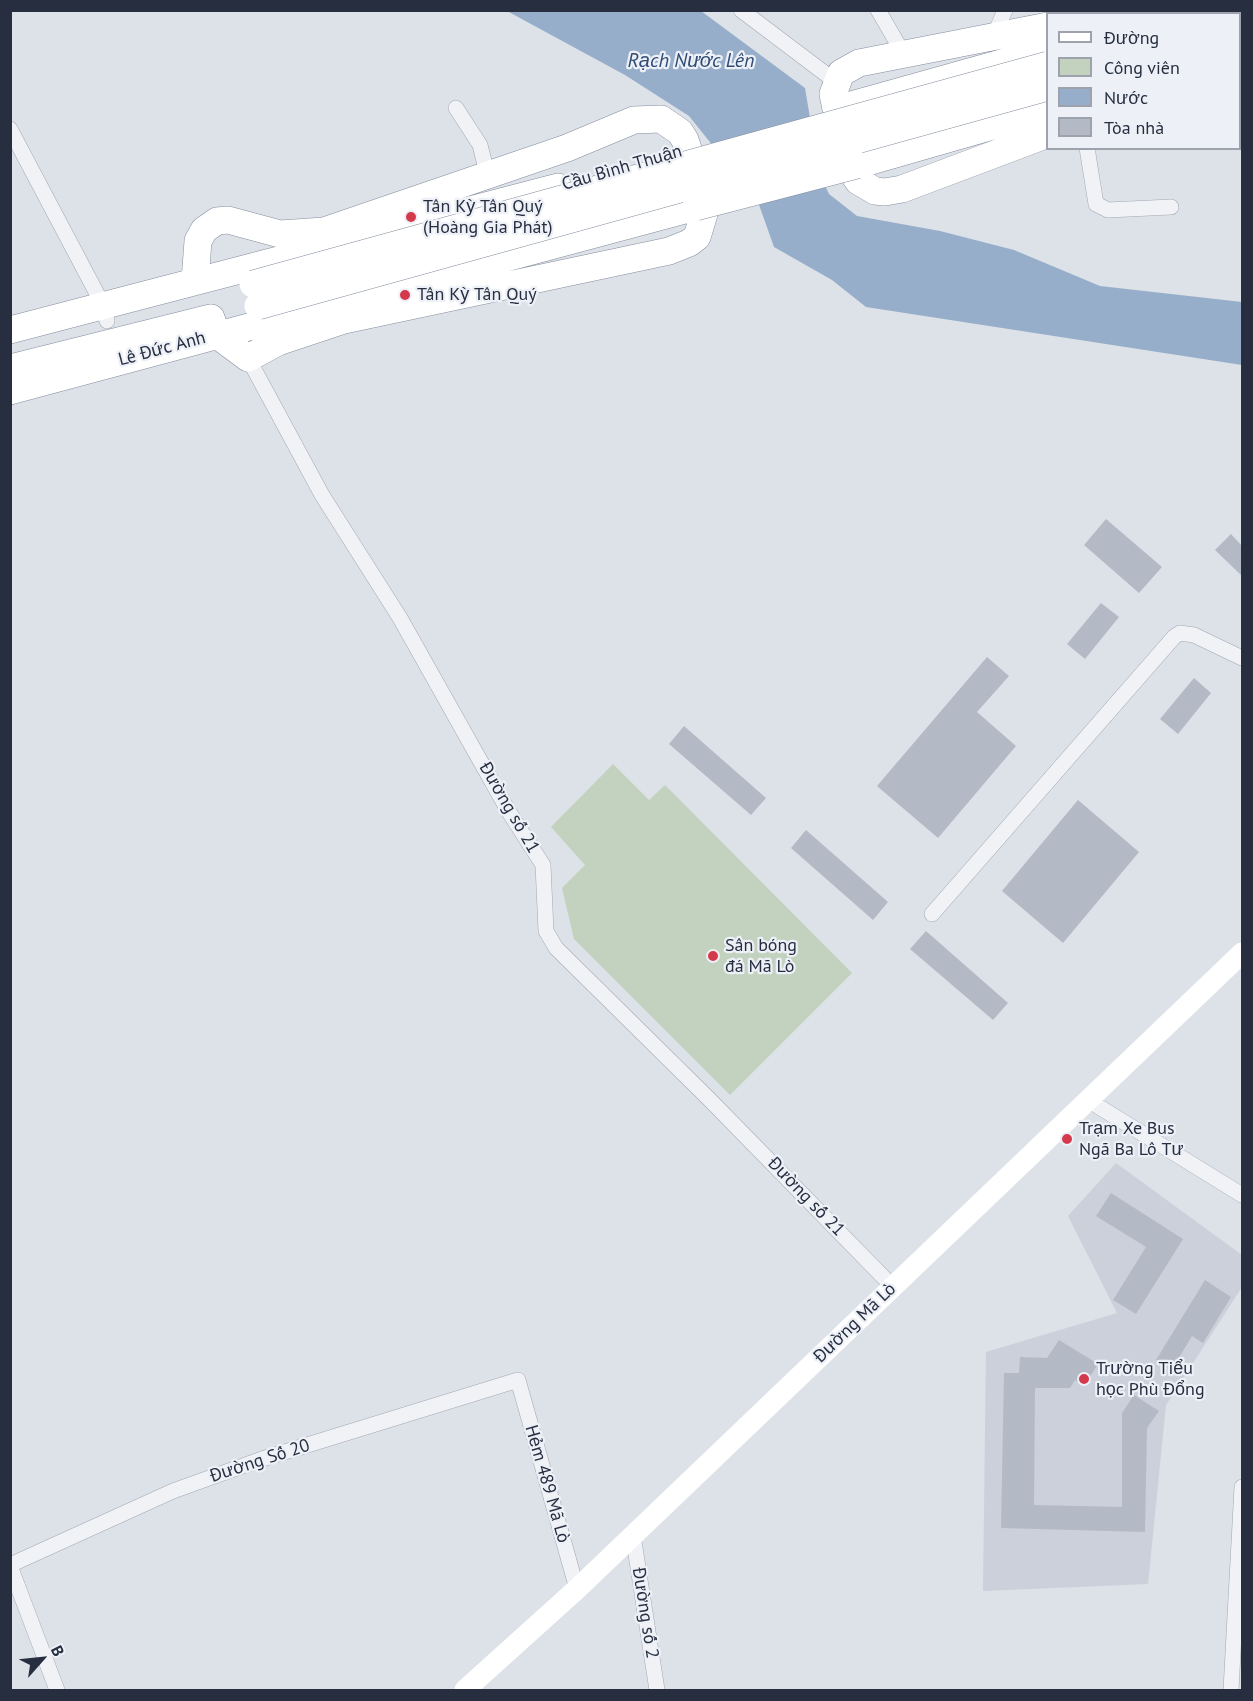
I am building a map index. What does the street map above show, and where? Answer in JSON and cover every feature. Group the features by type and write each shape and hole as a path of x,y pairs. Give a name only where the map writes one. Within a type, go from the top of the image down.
{"highway":[{"path":"1046,26 903,53 847,68 836,81 833,104 848,164 858,181 874,191 902,189 1046,134"},
{"name":"Cầu Bình Thuận","path":"195,281 634,167 680,152 1046,50"},
{"name":"Cầu Bình Thuận","path":"256,295 1046,65"},
{"name":"Cầu Bình Thuận","path":"256,295 1046,87"},
{"name":"Lê Đức Anh","path":"10,368 314,307 696,207 1046,111"},
{"path":"10,348 195,281 198,241 204,230 217,221 228,220 280,234 324,231 487,173 567,148 634,120 661,119 670,123 685,140 702,191 704,214 701,228 689,243 669,251 344,320 278,342 249,358 214,326"},
{"path":"10,330 106,314 256,295"},
{"name":"Lê Đức Anh","path":"10,391 214,326 256,295"}],"main road":[{"name":"Đường Mã Lò","path":"465,1690 577,1589 1088,1100 1240,959"}],"street":[{"path":"741,10 836,81"},
{"path":"878,10 903,53"},
{"path":"994,36 1005,10"},
{"path":"456,108 480,145 487,173"},
{"path":"10,129 106,314"},
{"path":"1087,150 1096,204 1108,210 1171,207"},
{"name":"Đường số 21","path":"249,358 322,495 394,608 509,812 543,865 546,931 556,948 750,1140 893,1287"},
{"path":"932,914 1174,637 1180,633 1194,635 1242,658"},
{"path":"1088,1100 1242,1195"},
{"name":"Đường Số 20","path":"10,1565 173,1491 262,1460 519,1380"},
{"name":"Hẻm 489 Mã Lò","path":"519,1380 577,1589"},
{"path":"1231,1690 1242,1487"},
{"name":"Đường số 2","path":"633,1535 657,1690"},
{"path":"10,1565 57,1690"}],"shaded area":[{"name":"Trường Tiểu học Phù Đổng","path":"1116,1163 1242,1255 1242,1287 1166,1405 1148,1584 983,1591 986,1352 1117,1313 1068,1216"}],"green space":[{"name":"Sân bóng đá Mã Lò","path":"613,764 649,800 665,785 852,973 730,1095 574,939 562,888 585,865 551,827"}],"water":[{"name":"Rạch Nước Lên","path":"507,11 701,11 805,88 819,172 829,194 857,216 940,231 1014,250 1100,286 1242,302 1242,365 866,307 832,280 774,247 758,202 689,116 625,75"}],"building":[{"path":"1106,519 1162,567 1139,593 1084,545"},
{"path":"1231,534 1242,546 1242,576 1215,550"},
{"path":"1101,603 1119,617 1085,659 1067,644"},
{"path":"987,657 1009,676 977,712 1016,746 938,838 877,786"},
{"path":"1194,678 1211,693 1178,734 1160,719"},
{"path":"684,726 766,798 751,815 669,744"},
{"path":"1078,800 1139,852 1063,943 1002,891"},
{"path":"806,830 888,902 873,920 791,848"},
{"path":"926,931 1008,1003 993,1020 910,949"},
{"path":"1111,1193 1183,1239 1136,1314 1113,1300 1146,1247 1096,1216"},
{"path":"1205,1280 1231,1297 1203,1343 1192,1336 1172,1369 1156,1360"},
{"path":"1059,1340 1098,1364 1084,1386 1075,1380 1070,1388 1035,1388 1034,1505 1122,1507 1122,1413 1134,1395 1159,1411 1147,1428 1145,1532 1001,1528 1004,1373 1019,1373 1020,1357 1047,1358"}],"place":[{"name":"Tân Kỳ Tân Quý (Hoàng Gia Phát)","path":"411,217"},
{"name":"Tân Kỳ Tân Quý","path":"405,295"},
{"name":"Sân bóng đá Mã Lò","path":"713,956"},
{"name":"Trạm Xe Bus Ngã Ba Lô Tư","path":"1067,1139"},
{"name":"Trường Tiểu học Phù Đổng","path":"1084,1379"}]}
